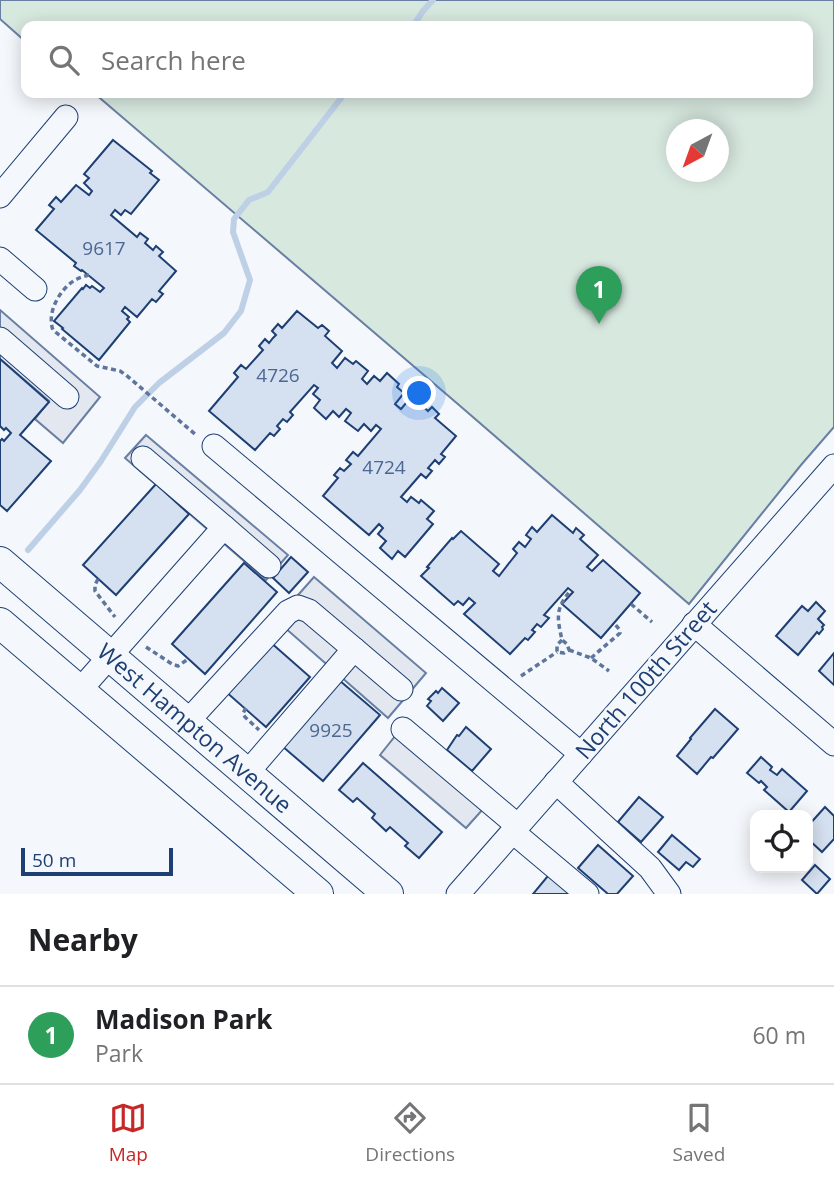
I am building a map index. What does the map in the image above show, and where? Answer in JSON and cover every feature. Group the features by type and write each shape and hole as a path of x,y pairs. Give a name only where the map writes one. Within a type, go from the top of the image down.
{"main road":[{"name":"West Hampton Avenue","path":"0,562 388,894"},
{"name":"West Hampton Avenue","path":"0,623 318,894"}],"street":[{"path":"0,196 66,117"},
{"path":"0,259 35,289"},
{"path":"0,340 66,397"},
{"path":"214,446 581,754"},
{"path":"143,458 269,566"},
{"name":"North 100th Street","path":"458,894 834,466"},
{"path":"79,691 224,527"},
{"path":"187,722 288,612 298,607 309,611 401,689"},
{"path":"694,624 834,744"},
{"path":"247,773 355,649"},
{"path":"403,729 587,894"},
{"path":"556,782 650,868 669,894"}],"path":[{"path":"89,275 76,279 60,295 54,306 51,325 53,330 97,366 126,374 204,442 214,446"},
{"path":"569,650 562,640 558,610 571,590"},
{"path":"631,604 652,622"},
{"path":"591,658 620,633 614,623"},
{"path":"557,652 557,645 562,640"},
{"path":"504,690 557,652 564,653 569,650 591,658 609,671"},
{"path":"246,708 243,713 245,717 263,733"}],"shaded area":[{"path":"0,0 834,0 834,427 689,604 100,98 813,98 813,21 21,21 21,38 0,19"},
{"path":"0,310 100,397 63,443 35,419 49,401 0,359"},
{"path":"146,435 288,555 266,580 125,458"},
{"path":"314,577 426,673 388,718 276,620"},
{"path":"404,725 492,799 466,828 380,755"}],"building":[{"path":"113,140 152,171 150,173 159,180 131,214 125,210 121,215 115,210 111,215 137,237 140,233 148,239 145,243 153,250 156,246 163,252 159,256 176,271 159,291 163,294 156,302 152,299 137,317 125,307 122,311 129,317 127,319 130,322 99,360 54,321 86,285 100,292 104,288 74,266 76,263 36,230 54,209 49,205 56,197 61,202 76,185 89,195 92,191 84,183 89,178 84,174"},
{"path":"297,311 318,328 322,325 329,331 325,336 342,351 332,363 337,368 345,358 353,364 356,361 368,371 362,379 367,384 374,376 380,381 387,373 404,393 395,404 401,409 412,396 428,411 432,407 439,414 435,418 456,436 441,454 445,457 439,464 435,460 428,468 432,471 426,478 421,474 401,497 407,502 411,497 419,503 421,500 434,511 427,519 433,524 405,557 398,551 392,559 380,548 386,541 378,534 383,528 379,524 369,535 323,496 338,478 334,475 340,468 344,471 351,464 346,460 353,452 358,456 381,429 376,425 371,431 364,424 358,431 345,421 351,413 346,409 339,417 333,411 326,419 314,408 320,400 313,394 318,388 314,385 290,412 293,415 287,422 283,419 274,436 270,433 255,450 209,411 238,377 234,373 241,365 246,369 263,350 259,346 265,339 269,343 276,335 272,331 278,324 282,328"},
{"path":"0,359 49,402 20,435 51,461 7,511 0,505 0,441 4,441 11,433 0,426"},
{"path":"156,484 189,514 116,595 83,565"},
{"path":"552,515 573,533 576,528 584,535 580,539 598,555 587,567 592,571 603,560 640,593 601,638 562,604 573,592 568,588 544,615 549,618 541,627 537,624 532,630 535,632 528,640 525,638 510,654 464,614 475,603 469,598 463,605 458,601 454,605 421,576 461,531 499,564 493,571 499,576 517,553 513,549 519,542 525,547 531,539 526,535 532,527 537,532"},
{"path":"291,557 308,572 289,593 273,578"},
{"path":"244,563 277,592 205,674 172,644"},
{"path":"816,602 825,611 818,619 824,625 823,629 819,634 817,632 798,655 776,636 802,606 808,611"},
{"path":"269,641 310,677 266,727 225,691"},
{"path":"834,653 834,685 819,671"},
{"path":"339,680 380,715 323,781 282,746"},
{"path":"442,688 459,703 443,721 427,706 431,701 428,699"},
{"path":"715,709 738,729 697,774 677,756"},
{"path":"466,727 491,749 472,771 447,750"},
{"path":"761,757 772,767 770,770 777,775 782,769 807,791 791,810 787,810 764,790 767,787 761,781 759,783 747,773"},
{"path":"363,763 442,832 419,858 405,846 408,843 390,827 386,831 372,818 375,814 357,798 353,802 339,790"},
{"path":"639,797 663,817 641,842 618,822"},
{"path":"825,807 834,816 834,839 822,852 813,844 813,820"},
{"path":"672,835 700,859 693,867 686,862 679,870 658,852"},
{"path":"598,845 633,876 617,894 608,894 578,868"},
{"path":"815,865 830,879 817,894 802,880 808,873 813,873"},
{"path":"552,871 574,894 533,894"}],"waterway":[{"path":"416,21 433,0"},
{"path":"28,550 80,490 135,407 159,383 224,333 241,311 250,280 233,232 234,219 249,200 268,192 341,98"}],"place":[{"name":"Madison Park","path":"599,324"}]}
